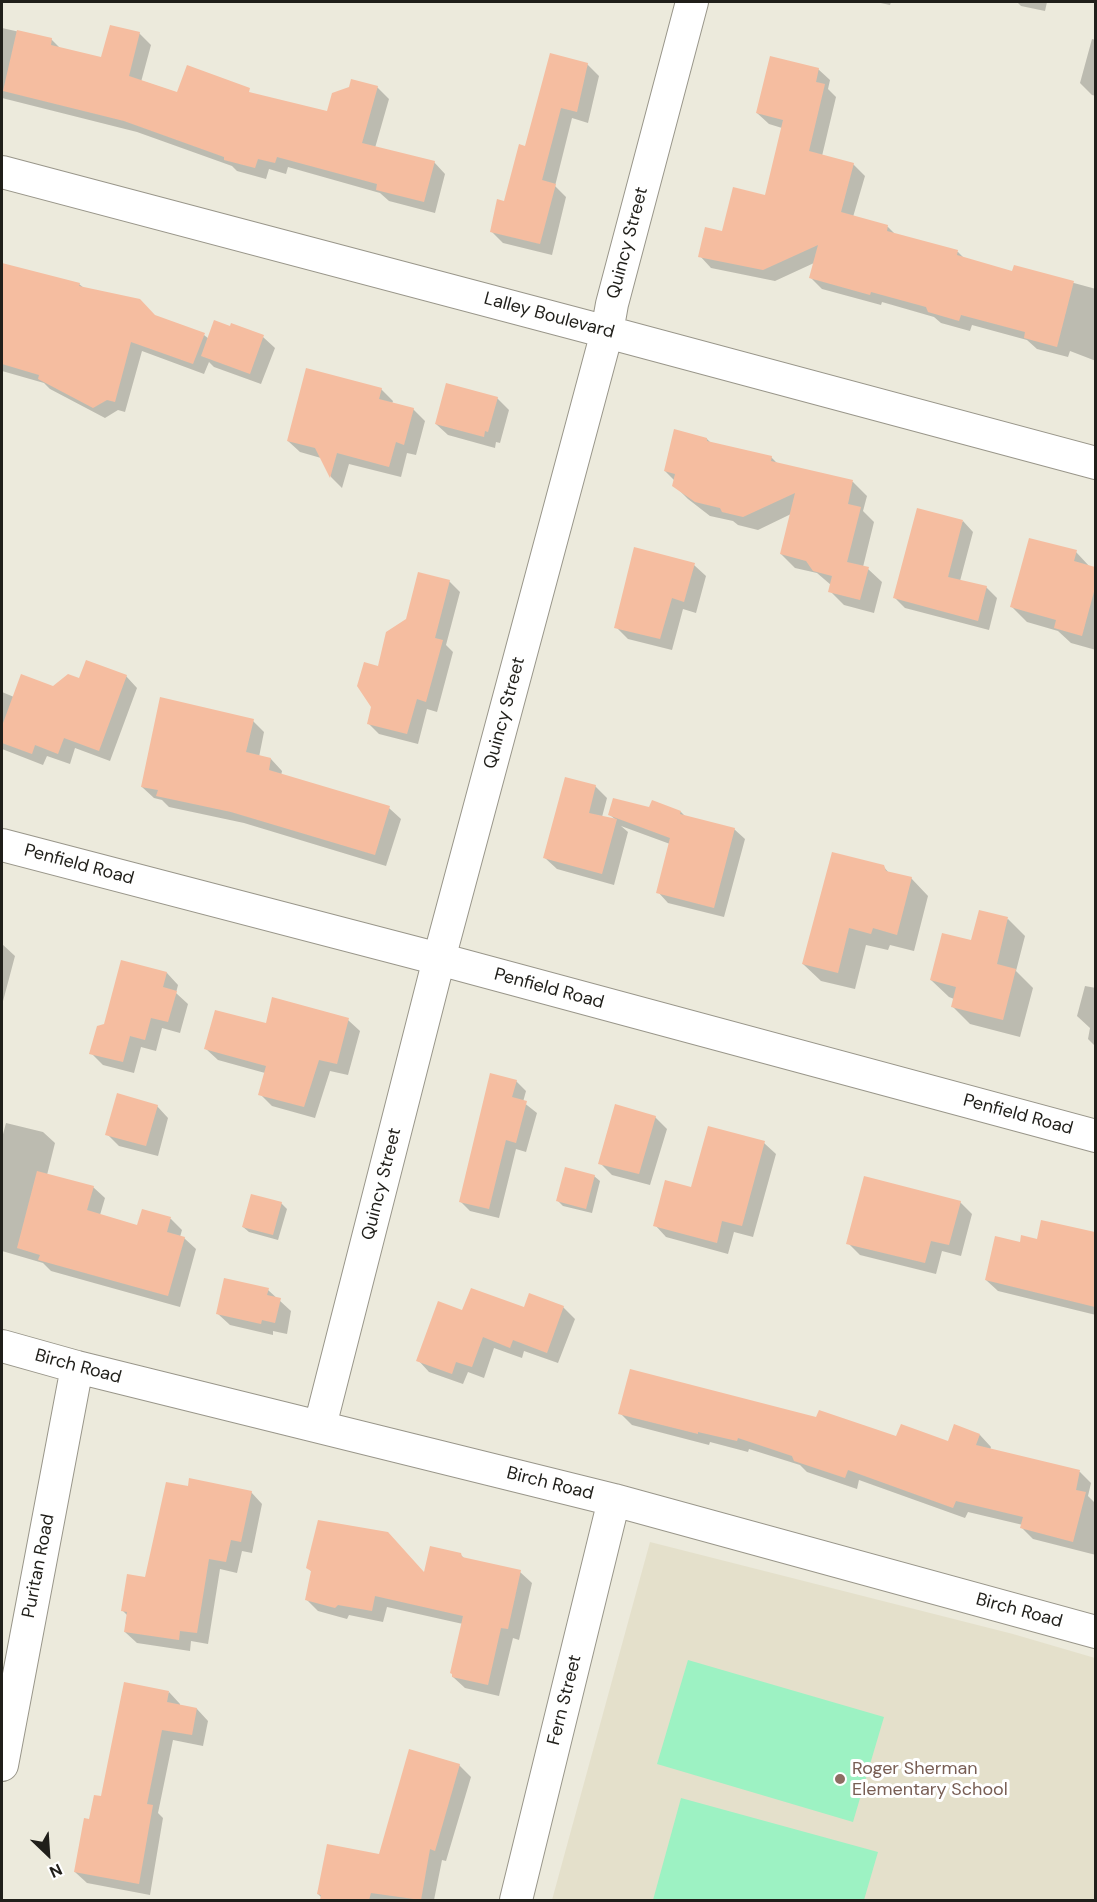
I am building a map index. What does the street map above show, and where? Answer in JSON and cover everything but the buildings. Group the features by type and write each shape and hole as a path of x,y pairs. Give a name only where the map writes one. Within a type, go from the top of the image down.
{"street":[{"name":"Quincy Street","path":"320,1426 439,959 607,332 612,304 692,2"},
{"name":"Lalley Boulevard","path":"2,172 1095,463"},
{"name":"Penfield Road","path":"2,845 439,959 1095,1136"},
{"name":"Birch Road","path":"2,1346 77,1367 614,1500 1095,1632"},
{"name":"Puritan Road","path":"2,1765 77,1367"},
{"name":"Fern Street","path":"516,1900 614,1500"}],"shaded area":[{"name":"Roger Sherman Elementary School","path":"650,1542 1013,1634 1095,1658 1095,1900 552,1900"}],"green space":[{"path":"688,1660 884,1717 853,1822 657,1764"},
{"path":"681,1798 878,1852 864,1900 653,1900"}],"place":[{"name":"Roger Sherman Elementary School","path":"840,1779"}]}
